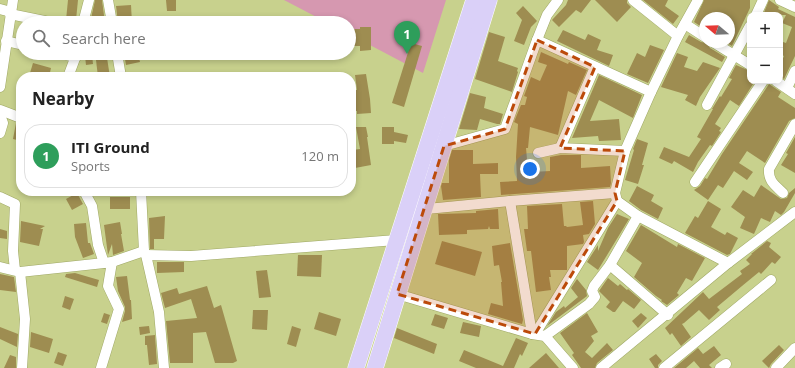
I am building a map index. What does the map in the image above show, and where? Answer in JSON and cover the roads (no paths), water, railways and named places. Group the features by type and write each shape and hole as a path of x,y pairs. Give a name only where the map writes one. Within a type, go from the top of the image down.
{"main road":[{"path":"356,368 474,0"},
{"path":"375,368 489,0"}],"street":[{"path":"0,86 12,0"},
{"path":"85,16 89,0"},
{"path":"108,0 111,16"},
{"path":"444,146 505,129 536,40 547,15 558,0"},
{"path":"633,0 678,36"},
{"path":"537,335 616,197 625,151 678,36 698,0"},
{"path":"757,12 763,0"},
{"path":"780,0 795,7"},
{"path":"0,9 24,16"},
{"path":"685,24 699,33"},
{"path":"707,105 747,32"},
{"path":"536,40 651,92"},
{"path":"6,41 16,43"},
{"path":"722,48 747,63"},
{"path":"70,72 74,60"},
{"path":"118,60 120,72"},
{"path":"560,148 595,67"},
{"path":"780,84 791,91 795,71"},
{"path":"695,182 761,84"},
{"path":"0,110 16,116"},
{"path":"0,115 3,123 0,133"},
{"path":"783,193 768,176 769,169 795,124"},
{"path":"538,153 560,148 625,151"},
{"path":"87,196 92,206 98,245 108,263 108,286 119,309 101,368"},
{"path":"141,196 145,253 159,312 164,368"},
{"path":"0,197 15,204 13,251 18,271 25,319 22,368"},
{"path":"406,211 510,201 616,197 638,216 728,263"},
{"path":"510,201 537,335"},
{"path":"601,368 668,315 728,263 795,212"},
{"path":"537,335 589,304 595,297 592,291 594,286 610,265 638,216"},
{"path":"0,267 18,271 108,263 145,253 191,256 396,240"},
{"path":"610,265 668,315"},
{"path":"664,368 771,280"},
{"path":"397,294 537,335 574,368"},
{"path":"776,368 795,348"}],"place":[{"name":"ITI Ground","path":"407,54"}]}
